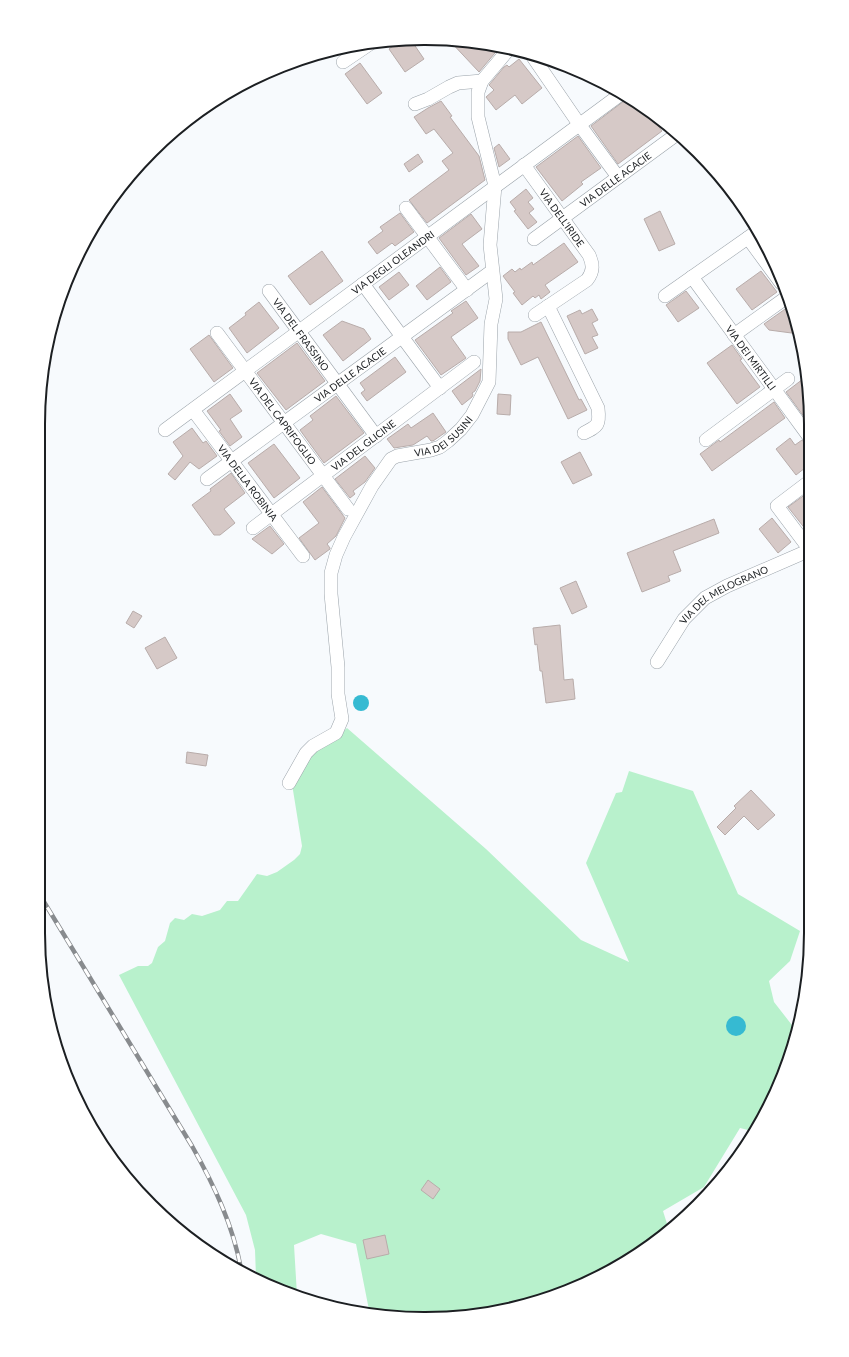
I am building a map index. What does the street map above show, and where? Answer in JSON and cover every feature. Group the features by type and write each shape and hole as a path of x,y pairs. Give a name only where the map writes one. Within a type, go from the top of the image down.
{"street":[{"path":"344,62 361,50"},
{"name":"VIA DEI SUSINI","path":"288,784 306,753 313,746 336,733 342,719 338,694 338,667 331,594 331,573 336,555 356,513 372,486 392,459 397,456 440,447 461,429 472,415 489,382 491,324 496,299 490,239 495,186 478,117 478,92 482,81 505,54"},
{"path":"537,62 579,124 618,176"},
{"path":"415,104 428,99 458,83 482,81"},
{"name":"VIA DEGLI OLEANDRI","path":"165,430 616,97"},
{"name":"VIA DELLE ACACIE","path":"534,239 671,136"},
{"name":"VIA DELL'IRIDE","path":"524,165 589,255 593,263 592,273 587,280 548,306"},
{"path":"406,208 467,290"},
{"path":"665,296 753,234"},
{"name":"VIA DELLE ACACIE","path":"207,479 492,271"},
{"name":"VIA DEI MIRTILLI","path":"692,277 804,430"},
{"path":"363,284 440,388"},
{"name":"VIA DEL FRASSINO","path":"269,291 376,436"},
{"path":"734,335 783,300"},
{"path":"535,315 548,306 598,408 600,420 596,428 584,433"},
{"name":"VIA DEL CAPRIFOGLIO","path":"217,333 348,509"},
{"name":"VIA DEL GLICINE","path":"253,528 474,362"},
{"path":"706,440 788,379"},
{"name":"VIA DELLA ROBINIA","path":"193,410 303,556"},
{"path":"804,486 777,506 804,542"},
{"name":"VIA DEL MELOGRANO","path":"657,662 684,619 705,598 727,586 804,553"}],"green space":[{"path":"347,728 486,849 581,940 629,962 586,863 616,793 622,792 629,771 693,791 738,894 800,931 790,961 769,981 774,1002 792,1026 775,1078 765,1100 748,1130 740,1128 704,1187 663,1211 667,1225 656,1234 614,1261 570,1283 523,1299 474,1309 424,1312 369,1308 356,1244 321,1234 294,1245 297,1290 256,1272 255,1250 246,1215 119,975 138,966 148,966 152,963 158,947 165,941 170,923 175,918 184,920 192,914 202,916 220,910 227,901 238,901 257,874 267,876 277,872 300,854 302,846 292,784 317,748 338,736"}],"water":[{"path":"361,695 367,697 369,703 367,709 361,711 355,709 353,703 355,697"},
{"path":"736,1016 743,1019 746,1026 743,1033 736,1036 729,1033 726,1026 729,1019"}],"building":[{"path":"415,45 424,59 405,72 389,49 392,47"},
{"path":"455,46 496,52 479,72"},
{"path":"519,59 542,88 522,104 515,95 496,110 486,97 494,90 489,85 504,67 507,65 509,67"},
{"path":"360,63 382,93 367,104 345,74"},
{"path":"441,101 452,116 450,117 479,156 485,180 427,223 409,200 449,170 442,161 453,153 434,129 426,134 414,117"},
{"path":"623,102 656,123 662,131 618,164 591,126"},
{"path":"578,136 601,168 581,182 583,184 562,201 536,167"},
{"path":"499,144 510,159 499,167 494,148"},
{"path":"418,154 423,162 409,172 404,164"},
{"path":"526,189 533,198 528,202 534,209 529,213 537,222 528,229 514,211 516,210 510,202"},
{"path":"660,211 675,244 659,251 644,219"},
{"path":"400,213 414,232 395,246 392,243 377,254 368,242 383,231 380,227"},
{"path":"471,214 482,229 462,244 479,266 466,275 439,238"},
{"path":"564,243 578,262 545,285 550,292 541,299 539,295 535,298 533,296 522,305 513,293 515,292 503,276 512,269 515,272 520,268 521,270 532,262 533,265"},
{"path":"322,251 343,281 310,305 288,276"},
{"path":"440,267 451,282 427,300 416,286"},
{"path":"761,271 777,292 752,310 736,289"},
{"path":"399,272 409,285 389,300 379,287"},
{"path":"686,291 699,308 678,322 666,305"},
{"path":"466,301 478,318 451,337 466,358 441,375 415,340 453,313 451,311"},
{"path":"259,302 279,328 247,353 229,328 246,315 245,313"},
{"path":"592,309 598,320 592,323 598,335 592,337 598,348 585,354 567,316 580,310 582,314"},
{"path":"786,309 793,333 769,330 764,324"},
{"path":"342,321 364,329 371,339 343,361 323,335"},
{"path":"541,322 579,400 581,399 587,410 568,419 538,357 521,365 508,339 508,332 521,332"},
{"path":"209,335 233,368 214,382 190,349"},
{"path":"297,343 325,381 286,410 257,373"},
{"path":"732,345 742,359 740,360 760,387 737,404 707,363"},
{"path":"395,357 406,372 367,401 361,393 365,390 360,383"},
{"path":"481,369 480,381 475,391 472,393 472,397 462,405 452,391"},
{"path":"801,380 804,416 786,392"},
{"path":"230,394 242,411 230,419 242,437 230,446 219,431 221,430 207,411"},
{"path":"498,394 511,395 510,415 497,414"},
{"path":"336,396 364,433 324,463 300,430 313,420 310,416"},
{"path":"774,402 785,418 712,471 700,454 719,440 720,442"},
{"path":"433,413 446,432 433,441 431,441 427,436 413,445 394,448 387,439 408,424 411,428"},
{"path":"192,428 203,443 206,441 217,456 199,469 190,462 175,480 168,474 183,456 173,442"},
{"path":"790,438 795,445 802,440 804,442 804,469 796,475 776,449"},
{"path":"274,444 300,478 274,498 248,463"},
{"path":"580,452 592,475 573,484 561,462"},
{"path":"365,456 375,468 365,482 353,491 355,494 350,498 335,479"},
{"path":"231,473 245,493 224,509 235,523 220,535 214,535 192,505 211,491 210,489"},
{"path":"322,487 345,518 336,536 327,544 330,549 315,560 299,538 319,523 303,502"},
{"path":"804,495 804,527 788,507"},
{"path":"772,518 791,542 778,553 759,529"},
{"path":"714,519 719,533 673,551 681,571 668,576 670,581 642,592 627,553"},
{"path":"270,526 284,544 272,554 252,539"},
{"path":"576,581 587,607 572,614 560,588"},
{"path":"133,611 142,616 134,628 126,623"},
{"path":"560,625 564,680 573,679 575,699 546,703 542,671 540,671 537,644 535,645 533,628"},
{"path":"165,637 177,658 157,669 145,648"},
{"path":"187,752 208,755 206,766 186,763"},
{"path":"751,790 775,815 758,830 744,816 725,835 717,827 736,808 734,806"},
{"path":"428,1180 440,1189 433,1199 421,1190"},
{"path":"385,1235 389,1254 367,1259 363,1240"}],"railway":[{"path":"45,904 192,1146 222,1206 238,1253 240,1264"}]}
